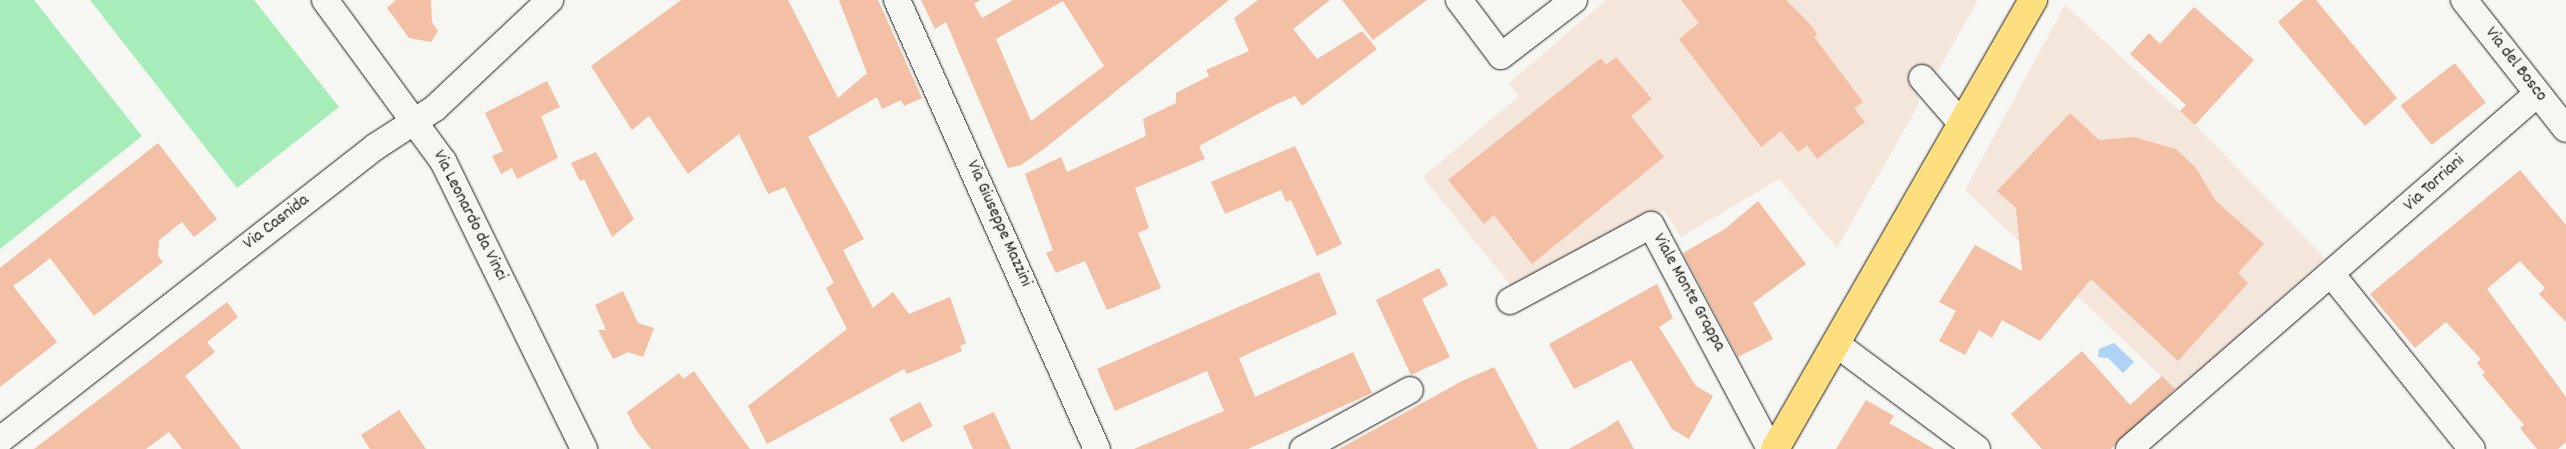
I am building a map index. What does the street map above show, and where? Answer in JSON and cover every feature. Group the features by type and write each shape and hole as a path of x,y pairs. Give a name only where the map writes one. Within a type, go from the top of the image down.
{"main road":[{"path":"1775,449 2033,0"}],"street":[{"name":"Via Leonardo da Vinci","path":"325,0 417,119 443,161 584,449"},
{"name":"Via Casnida","path":"0,440 417,119 435,108 550,0"},
{"name":"Via Giuseppe Mazzini","path":"897,0 1097,449"},
{"path":"1459,0 1501,56 1574,0"},
{"name":"Via del Bosco","path":"2464,0 2566,130"},
{"path":"1922,78 1962,123"},
{"name":"Via Torriani","path":"2129,449 2332,275 2537,94"},
{"name":"Viale Monte Grappa","path":"1510,301 1651,226 1770,449"},
{"path":"2332,275 2472,449"},
{"path":"1835,344 1977,449"},
{"path":"1303,449 1410,390"}],"shaded area":[{"path":"1606,0 1978,0 1939,69 1915,85 1919,104 1837,248 1779,179 1681,237 1663,210 1515,291 1423,177 1519,96 1509,83"},
{"path":"2065,5 2195,125 2325,258 2177,391 1965,190"}],"green space":[{"path":"0,0 34,0 142,136 0,249"},
{"path":"90,0 254,0 339,107 237,188"}],"water":[{"path":"2114,343 2134,362 2123,373 2108,358 2098,357 2099,349"}],"building":[{"path":"396,0 431,0 432,22 438,31 431,42 409,38 387,8"},
{"path":"681,0 788,0 838,98 867,73 839,0 878,0 922,98 904,106 901,100 882,109 877,97 808,137 864,239 843,250 873,308 893,292 909,314 950,297 966,343 960,346 962,351 907,374 904,369 767,444 748,406 847,329 826,288 834,283 785,187 768,194 739,134 688,174 649,116 632,130 591,66"},
{"path":"921,0 980,0 974,4 982,18 1013,0 1229,0 1044,149 1021,165 1008,168 946,22 935,29","holes":["1063,1 1104,66 1031,121 996,39"]},
{"path":"1258,0 1330,0 1293,29 1317,59 1362,31 1377,49 1302,106 1295,96 1275,105 1199,146 1205,159 1135,188 1149,228 1138,233 1161,288 1107,310 1085,261 1056,273 1046,253 1053,250 1025,174 1061,157 1067,172 1146,136 1143,119 1176,103 1176,93 1209,76 1206,70 1249,51 1234,18"},
{"path":"1342,0 1427,0 1373,40"},
{"path":"1681,0 1786,0 1810,24 1817,34 1814,37 1863,102 1854,108 1865,122 1817,159 1807,145 1798,152 1781,131 1761,147 1679,39 1699,23"},
{"path":"2303,0 2316,0 2397,98 2365,126 2278,22"},
{"path":"2194,7 2254,60 2195,125 2180,111 2186,105 2130,54 2149,33 2160,44"},
{"path":"1616,57 1652,99 1631,116 1664,157 1532,264 1494,215 1484,224 1448,180 1601,58 1606,65"},
{"path":"2455,63 2486,102 2431,145 2401,105"},
{"path":"547,81 560,107 541,116 558,158 517,179 512,168 501,174 492,156 503,151 485,113"},
{"path":"2070,113 2099,140 2134,137 2176,149 2196,168 2215,200 2264,244 2238,273 2248,283 2178,361 2091,279 2040,341 2002,320 1992,338 1979,330 1965,355 1939,341 1956,311 1939,302 1975,245 2022,271 2016,208 1997,191"},
{"path":"158,143 217,219 194,237 182,222 159,240 158,256 163,262 94,316 50,258 13,286 57,342 0,387 0,268"},
{"path":"1295,146 1342,244 1317,256 1291,200 1286,202 1281,190 1225,214 1211,182"},
{"path":"596,152 634,219 612,237 584,179 580,181 571,163"},
{"path":"2520,170 2566,225 2566,322 2539,294 2545,288 2520,261 2487,289 2566,397 2566,442 2558,449 2537,449 2520,428 2524,425 2482,375 2485,373 2477,363 2481,359 2446,322 2415,348 2370,294"},
{"path":"1758,201 1806,264 1753,303 1773,339 1738,357 1683,253 1725,229"},
{"path":"1439,268 1448,285 1422,299 1450,357 1411,375 1376,300"},
{"path":"1319,272 1337,314 1239,358 1255,397 1353,352 1372,393 1248,449 1134,449 1224,411 1207,371 1115,411 1097,369"},
{"path":"1657,284 1673,318 1659,327 1696,386 1713,396 1689,439 1672,429 1631,360 1574,389 1549,344"},
{"path":"623,291 638,323 654,328 643,357 628,352 613,359 598,330 606,330 595,305"},
{"path":"227,302 238,317 207,342 215,352 185,376 241,449 182,449 169,432 146,449 34,449"},
{"path":"2082,351 2130,405 2162,376 2175,389 2111,449 2042,449 2011,414"},
{"path":"1494,367 1538,449 1339,449 1462,381"},
{"path":"694,371 750,449 651,449 636,430 627,412 679,373 683,379"},
{"path":"1866,400 1894,416 1889,423 1934,449 1836,449"},
{"path":"920,402 933,426 902,442 889,418"},
{"path":"399,410 426,449 370,449 361,435"},
{"path":"994,412 1011,449 973,449 963,426"},
{"path":"1618,420 1634,449 1569,449 1606,428"}]}
